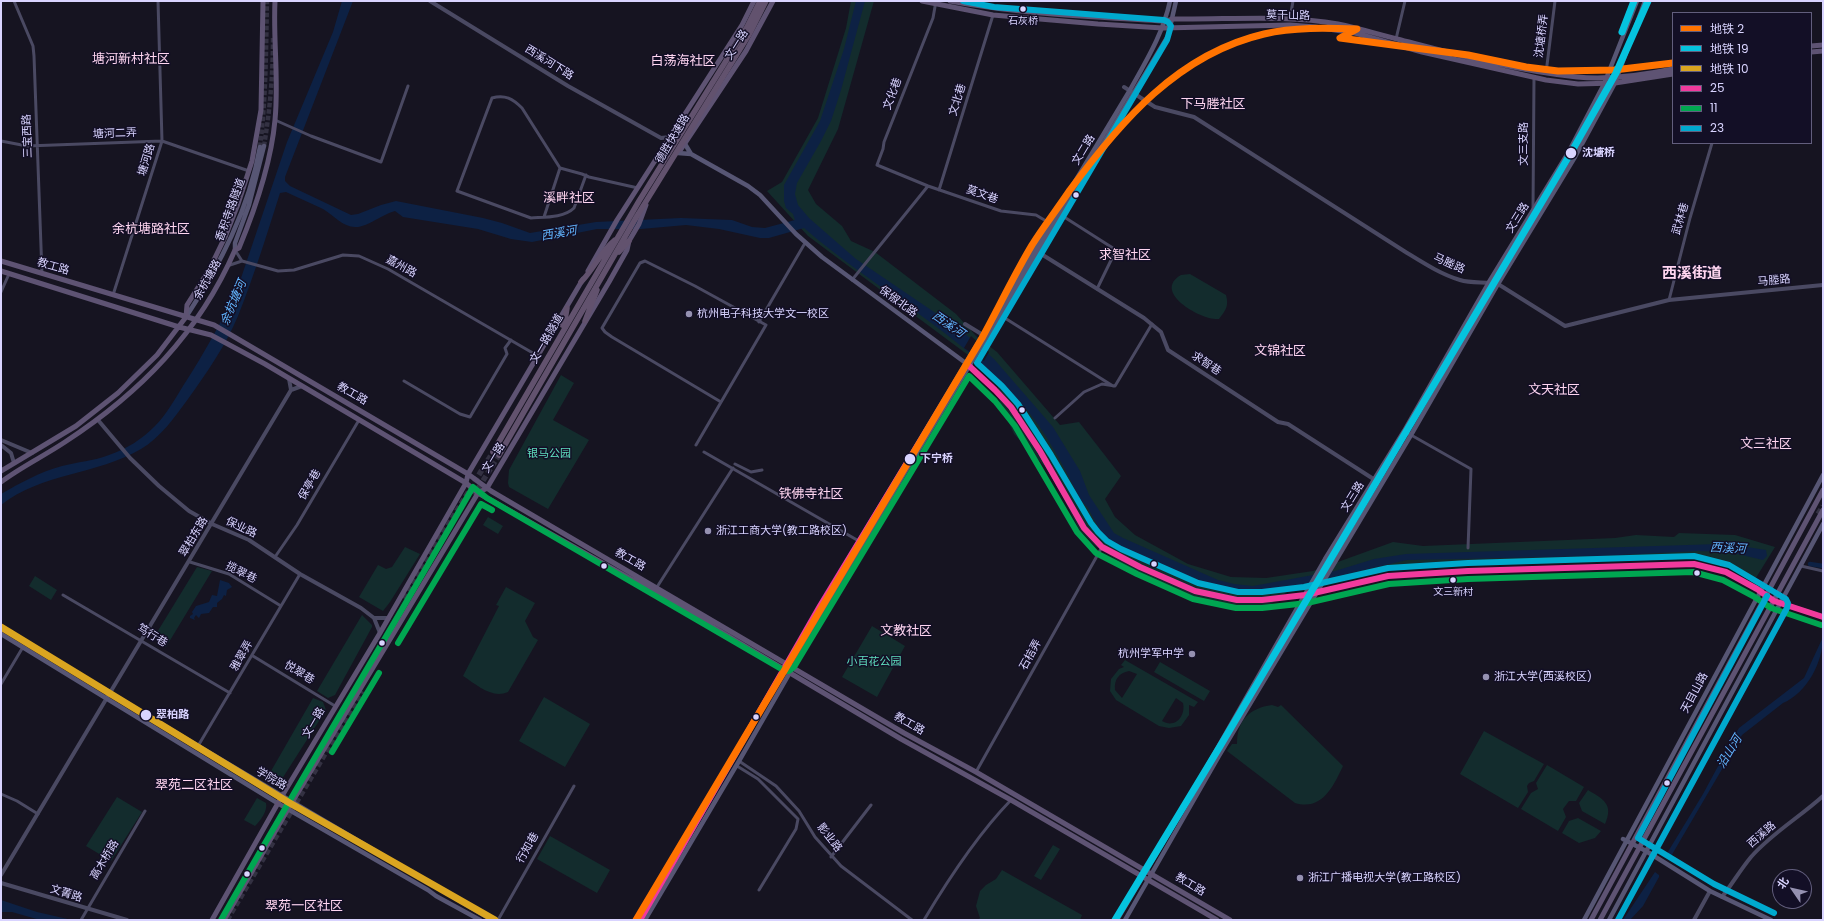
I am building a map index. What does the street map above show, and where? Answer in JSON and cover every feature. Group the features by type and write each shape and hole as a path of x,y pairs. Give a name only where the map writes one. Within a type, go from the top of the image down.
{"highway":[{"name":"德胜快速路","path":"596,286 626,235 639,218 691,123 747,27 760,1"},
{"name":"德胜快速路","path":"618,237 628,219 750,33 767,1"},
{"path":"581,282 589,274 607,246 618,237"},
{"name":"文一路隧道","path":"596,286 535,393 496,453 516,412 618,237"},
{"path":"585,322 604,273 629,241"},
{"path":"516,412 523,394 565,320 567,308"}],"main road":[{"name":"余杭塘路","path":"1,471 76,426 118,394 157,355 186,317 187,305 209,270 225,237 238,204 248,171 261,110 263,1"},
{"name":"余杭塘路","path":"1,482 98,420 147,379 169,355 197,320 235,250 239,248 255,206 269,155 275,120 275,1"},
{"name":"文一路","path":"212,920 279,804 282,796 389,618 466,483 468,474 567,308 617,220 742,26 754,1"},
{"path":"767,1 769,10"},
{"name":"文一路","path":"224,920 292,802 478,494 487,488 624,256 645,206 746,50 773,1"},
{"name":"莫干山路","path":"922,1 936,2 993,15 1098,24 1163,28 1290,25 1315,27 1355,33 1546,73 1578,77 1607,77 1672,69"},
{"name":"莫干山路","path":"950,1 995,9 1110,18 1169,20 1318,20 1338,24 1395,41 1534,77 1578,84 1615,83 1672,74"},
{"path":"1169,20 1170,1"},
{"path":"1169,20 1176,1"},
{"name":"文三路","path":"1117,920 1325,559 1375,480 1489,282 1568,153 1604,84 1637,1"},
{"name":"文三路","path":"1125,920 1219,756 1411,435 1498,284 1575,157 1615,83 1645,1"},
{"name":"文二路","path":"640,920 787,663 862,543 980,344 1000,315 1038,252 1052,225 1061,215 1135,93 1168,36 1169,20"},
{"name":"文二路","path":"980,344 983,335 1052,225 1130,90 1163,28 1169,20"},
{"path":"1812,46 1823,45"},
{"path":"1812,52 1823,51"},
{"name":"保俶北路","path":"685,144 691,154"},
{"name":"香积寺路隧道","path":"186,317 206,286 229,243 246,200 262,147 249,205 235,243 235,250"},
{"name":"保俶北路","path":"678,153 691,154 748,186 768,203 805,243 852,280 969,363 1011,408 1044,459 1084,528 1102,547 1127,561 1179,585 1218,597 1237,600 1262,600 1305,595 1396,576 1475,570 1694,564 1726,572 1780,604 1823,617"},
{"name":"教工路","path":"1,261 214,325 468,474 487,488 904,733 976,772 1230,920"},
{"name":"教工路","path":"1,271 179,327 211,335 302,386 466,483 478,494 654,592 901,739 1149,879 1217,920"},
{"name":"天目山路","path":"1584,920 1625,840 1823,475"},
{"name":"天目山路","path":"1591,920 1823,490"},
{"path":"1600,920 1823,510"},
{"path":"1609,920 1822,527"},
{"name":"文二路","path":"645,920 794,667 862,543"},
{"name":"学院路","path":"1,627 279,804 436,896 480,920"},
{"name":"学院路","path":"1,634 198,746 492,920"},
{"path":"1625,840 1646,851 1710,891 1771,920"}],"street":[{"name":"三宝西路","path":"14,1 33,46 42,274"},
{"name":"塘河路","path":"112,294 162,141 158,1"},
{"name":"西溪河下路","path":"430,1 568,86 661,138"},
{"path":"1290,19 1293,1"},
{"path":"1395,41 1405,1"},
{"name":"沈塘桥弄","path":"1546,73 1555,1"},
{"name":"文化巷","path":"905,178 877,165 887,135 933,18 936,2"},
{"name":"文北巷","path":"939,190 993,15"},
{"name":"文三支路","path":"1533,211 1534,77"},
{"path":"275,120 305,134 381,162 408,86"},
{"name":"马塍路","path":"1124,87 1155,106 1194,118 1404,251 1435,269 1462,281 1489,282 1498,284 1565,326 1669,300 1823,285"},
{"path":"586,175 574,208 570,212 544,217 531,218 457,191 492,98 500,96 507,97 519,105 560,168 638,188"},
{"path":"663,147 661,138 670,137"},
{"name":"塘河二弄","path":"1,141 27,146 162,141 248,171"},
{"name":"武林巷","path":"1669,300 1690,218 1712,144"},
{"path":"544,217 560,168"},
{"name":"莫文巷","path":"905,178 1001,211 1036,215 1052,225"},
{"path":"852,280 928,186"},
{"path":"1061,215 1116,250 1097,289"},
{"path":"759,322 805,243"},
{"path":"227,266 242,261 235,250"},
{"name":"求智巷","path":"1038,252 1152,324 1161,332 1168,350 1278,422 1288,424 1375,480"},
{"name":"嘉州路","path":"242,261 262,268 287,272 344,254 359,256 388,269 538,356"},
{"path":"696,445 766,325 645,261 638,266 605,320 602,328 605,332 721,402"},
{"path":"1,292 9,273"},
{"path":"1000,315 1114,386"},
{"path":"965,324 983,335"},
{"path":"1114,386 1152,324"},
{"path":"404,381 460,414 470,417 507,354 505,348 510,340"},
{"path":"289,379 291,390 302,386"},
{"path":"1055,418 1084,392 1102,384 1114,386"},
{"name":"翠柏东路","path":"110,696 291,390"},
{"name":"保业路","path":"98,420 130,458 159,486 189,511 212,524 249,540 300,574 362,608 374,618"},
{"name":"保亭巷","path":"275,557 297,525 359,420"},
{"path":"1404,431 1471,469 1468,548"},
{"path":"1,440 32,452"},
{"path":"1,445 10,453 14,463"},
{"path":"704,452 862,543"},
{"path":"735,464 750,472 762,470"},
{"path":"657,587 733,468"},
{"name":"石桔弄","path":"976,772 1102,547"},
{"name":"揽翠巷","path":"190,562 229,574 281,606"},
{"path":"1800,566 1823,571"},
{"name":"雅翠弄","path":"198,746 253,656 300,574"},
{"name":"笃行巷","path":"63,595 143,640 230,693"},
{"path":"380,633 374,618 389,618"},
{"path":"1,684 23,647"},
{"name":"悦翠巷","path":"253,656 335,706"},
{"path":"1,875 110,696"},
{"path":"738,763 758,779 798,819 796,829 759,890"},
{"name":"影业路","path":"738,763 776,786 799,811 815,837 841,866 912,920"},
{"name":"行知巷","path":"498,920 574,786"},
{"path":"1,794 17,801 38,815"},
{"name":"西溪路","path":"1722,897 1751,857 1766,842 1823,796"},
{"path":"924,920 971,848 993,819 1011,800"},
{"path":"832,857 871,805"},
{"name":"高木桥路","path":"82,919 145,811"},
{"name":"文菁路","path":"1,883 127,920"},
{"path":"1694,920 1710,891"}],"green space":[{"path":"851,1 874,1 838,129 808,190 816,204 842,226 851,241 875,252 956,314 976,336 997,352 1060,425 1079,422 1121,476 1105,499 1115,517 1135,535 1188,564 1231,577 1266,578 1313,571 1393,542 1423,546 1615,538 1636,535 1674,537 1679,533 1735,535 1775,547 1754,581 1723,565 1686,558 1409,567 1362,574 1288,591 1267,607 1237,608 1207,602 1162,584 1122,563 1095,546 1079,529 1050,472 1014,434 1000,404 997,381 968,355 808,236 767,191 782,182 818,118 846,28"},
{"path":"1190,274 1226,295 1226,308 1219,319 1202,315 1192,310 1182,304 1175,297 1172,289 1173,282 1181,275"},
{"name":"银马公园","path":"561,375 574,383 553,420 589,440 548,509 509,487 509,470"},
{"path":"488,517 503,526 498,534 483,525"},
{"path":"405,547 420,554 383,611 359,597 378,565 386,569 392,567"},
{"path":"197,567 212,571 166,647 156,639 156,634"},
{"path":"35,576 57,590 51,600 29,586"},
{"path":"506,587 535,603 525,621 533,637 538,640 508,692 496,694 479,687 463,676 499,606 496,605"},
{"path":"362,615 372,625 372,627 335,695 328,698 317,691"},
{"name":"小百花公园","path":"872,626 905,646 877,697 842,677"},
{"path":"1125,660 1198,702 1194,707 1189,705 1189,715 1181,726 1169,728 1159,726 1116,700 1110,691 1111,679 1119,669 1124,667 1121,665","holes":["1129,671 1137,674 1122,698 1115,690 1115,683 1122,673","1176,698 1183,703 1183,712 1181,717 1175,722 1171,723 1162,721"]},
{"path":"1160,662 1210,691 1204,701 1154,672"},
{"path":"544,697 590,724 565,767 519,741"},
{"path":"313,698 323,702 326,710 280,782 276,783 267,778"},
{"path":"1272,705 1278,707 1281,705 1343,766 1331,789 1312,804 1304,805 1295,803 1227,751 1232,744 1237,744 1239,729 1246,717 1257,709"},
{"path":"1484,731 1544,764 1534,781 1529,783 1527,786 1528,792 1518,808 1460,774"},
{"path":"1547,765 1584,787 1576,801 1569,801 1563,809 1566,817 1558,831 1521,809 1531,793 1538,789 1536,783"},
{"path":"1588,790 1602,799 1608,807 1605,824 1582,811 1579,803"},
{"path":"117,797 142,812 111,861 86,846"},
{"path":"257,798 266,803 266,809 263,816 255,826 244,820"},
{"path":"1578,818 1601,831 1595,838 1579,843 1562,833 1569,821"},
{"path":"550,836 610,870 597,893 537,859"},
{"path":"1053,845 1060,849 1041,880 1034,876"},
{"path":"1002,870 1082,915 1080,920 978,920 980,918 976,906 980,891 996,879"}],"water":[{"path":"342,1 353,1 285,177 285,181 290,186 351,215 396,201 483,218 530,233 596,222 681,218 732,220 752,227 765,228 795,220 793,214 786,208 784,201 784,185 820,121 844,49 856,1 865,1 831,121 797,183 795,194 798,205 809,218 856,259 962,331 994,359 1053,427 1080,471 1089,495 1114,533 1218,580 1234,584 1253,586 1335,571 1374,559 1406,554 1719,544 1766,550 1767,556 1763,560 1729,552 1698,551 1600,556 1407,560 1274,590 1247,592 1222,589 1195,580 1110,541 1101,532 1088,508 1080,499 1060,461 1038,425 1021,403 997,378 971,354 944,333 831,250 804,228 769,238 760,238 719,229 686,225 641,229 597,229 532,242 511,239 478,229 403,217 395,211 359,227 355,227 342,223 323,209 286,192 280,193 249,286 228,338 202,380 167,427 155,439 141,449 124,458 34,486 17,494 1,505 1,494 38,475 54,468 116,453 128,447 150,431 170,407 214,335 240,281 287,142 333,32"},
{"path":"220,580 229,583 232,587 227,590 226,596 224,595 217,603 217,607 213,607 209,613 201,614 199,618 196,615 194,618 195,620 190,618 196,606 209,602 212,595 217,596"},
{"path":"1823,637 1820,656 1812,676 1792,698 1783,703 1742,735 1670,858 1667,857 1666,855 1703,794 1739,728 1804,678"},
{"path":"1655,872 1659,875 1659,877 1643,906 1630,920 1623,920"},
{"path":"1,900 37,912 72,920 40,920 12,912 1,912"}],"pier":[{"path":"971,336 989,352 984,361 964,348"}],"waterway":[{"name":"沿山河","path":"1810,564 1823,566"}],"tunnel":[{"path":"260,147 265,92 267,1"},
{"path":"264,146 271,92 273,37"},
{"path":"403,598 493,452"},
{"path":"474,495 499,455"},
{"path":"1818,514 1823,506"},
{"path":"227,920 362,691"}],"metro line":[{"name":"19","path":"1622,32 1634,1"},
{"name":"19","path":"1115,920 1222,743 1572,151 1616,73 1648,1"},
{"name":"2","path":"636,920 982,338 1032,245 1070,190 1109,140 1131,116 1178,74 1204,57 1233,44 1264,34 1298,29 1322,28 1357,29 1340,38 1468,55 1526,67 1558,71 1614,70 1672,63"},
{"name":"10","path":"1,627 288,802 495,920"}],"transit line":[{"name":"23","path":"963,1 994,7 1164,20 1171,26 1167,40 977,363 1002,386 1018,404 1051,455 1091,523 1107,541 1121,549 1198,583 1238,592 1262,592 1304,587 1388,568 1468,563 1694,556 1729,565 1786,599 1788,603 1787,608 1618,920"},
{"name":"25","path":"967,364 1011,407 1040,451 1084,528 1102,547 1140,567 1195,591 1237,600 1262,600 1305,595 1388,576 1468,571 1694,564 1726,572 1757,589 1774,601 1823,617"},
{"name":"25","path":"640,920 820,606 967,364"},
{"name":"11","path":"221,920 473,487 487,498 783,670 789,671 794,667 969,376 995,401 1015,426 1077,532 1096,553 1137,574 1193,599 1236,608 1262,608 1307,603 1389,584 1468,579 1693,572 1723,580 1753,596 1771,608 1821,625"},
{"name":"11","path":"398,643 481,504 492,510"},
{"name":"23","path":"1767,596 1638,838 1714,884 1774,913"},
{"name":"11","path":"332,752 379,673"}],"place":[{"name":"石灰桥","path":"1023,9"},
{"name":"沈塘桥","path":"1571,153"},
{"name":"杭州电子科技大学文一校区","path":"689,314"},
{"name":"下宁桥","path":"910,459"},
{"name":"浙江工商大学(教工路校区)","path":"708,531"},
{"name":"文三新村","path":"1453,580"},
{"name":"杭州学军中学","path":"1192,654"},
{"name":"浙江大学(西溪校区)","path":"1486,677"},
{"name":"翠柏路","path":"146,715"},
{"name":"浙江广播电视大学(教工路校区)","path":"1300,878"}],"district":[{"name":"塘河新村社区","path":"131,60"},
{"name":"白荡海社区","path":"683,62"},
{"name":"下马塍社区","path":"1213,105"},
{"name":"溪畔社区","path":"569,199"},
{"name":"余杭塘路社区","path":"151,230"},
{"name":"求智社区","path":"1125,256"},
{"name":"西溪街道","path":"1692,274"},
{"name":"文锦社区","path":"1280,352"},
{"name":"文天社区","path":"1554,391"},
{"name":"文三社区","path":"1766,445"},
{"name":"铁佛寺社区","path":"811,495"},
{"name":"文教社区","path":"906,632"},
{"name":"翠苑二区社区","path":"194,786"},
{"name":"翠苑一区社区","path":"304,907"}],"water label":[{"name":"西溪河","path":"559,234"},
{"name":"余杭塘河","path":"234,303"},
{"name":"西溪河","path":"948,325"},
{"name":"西溪河","path":"1728,549"}]}
